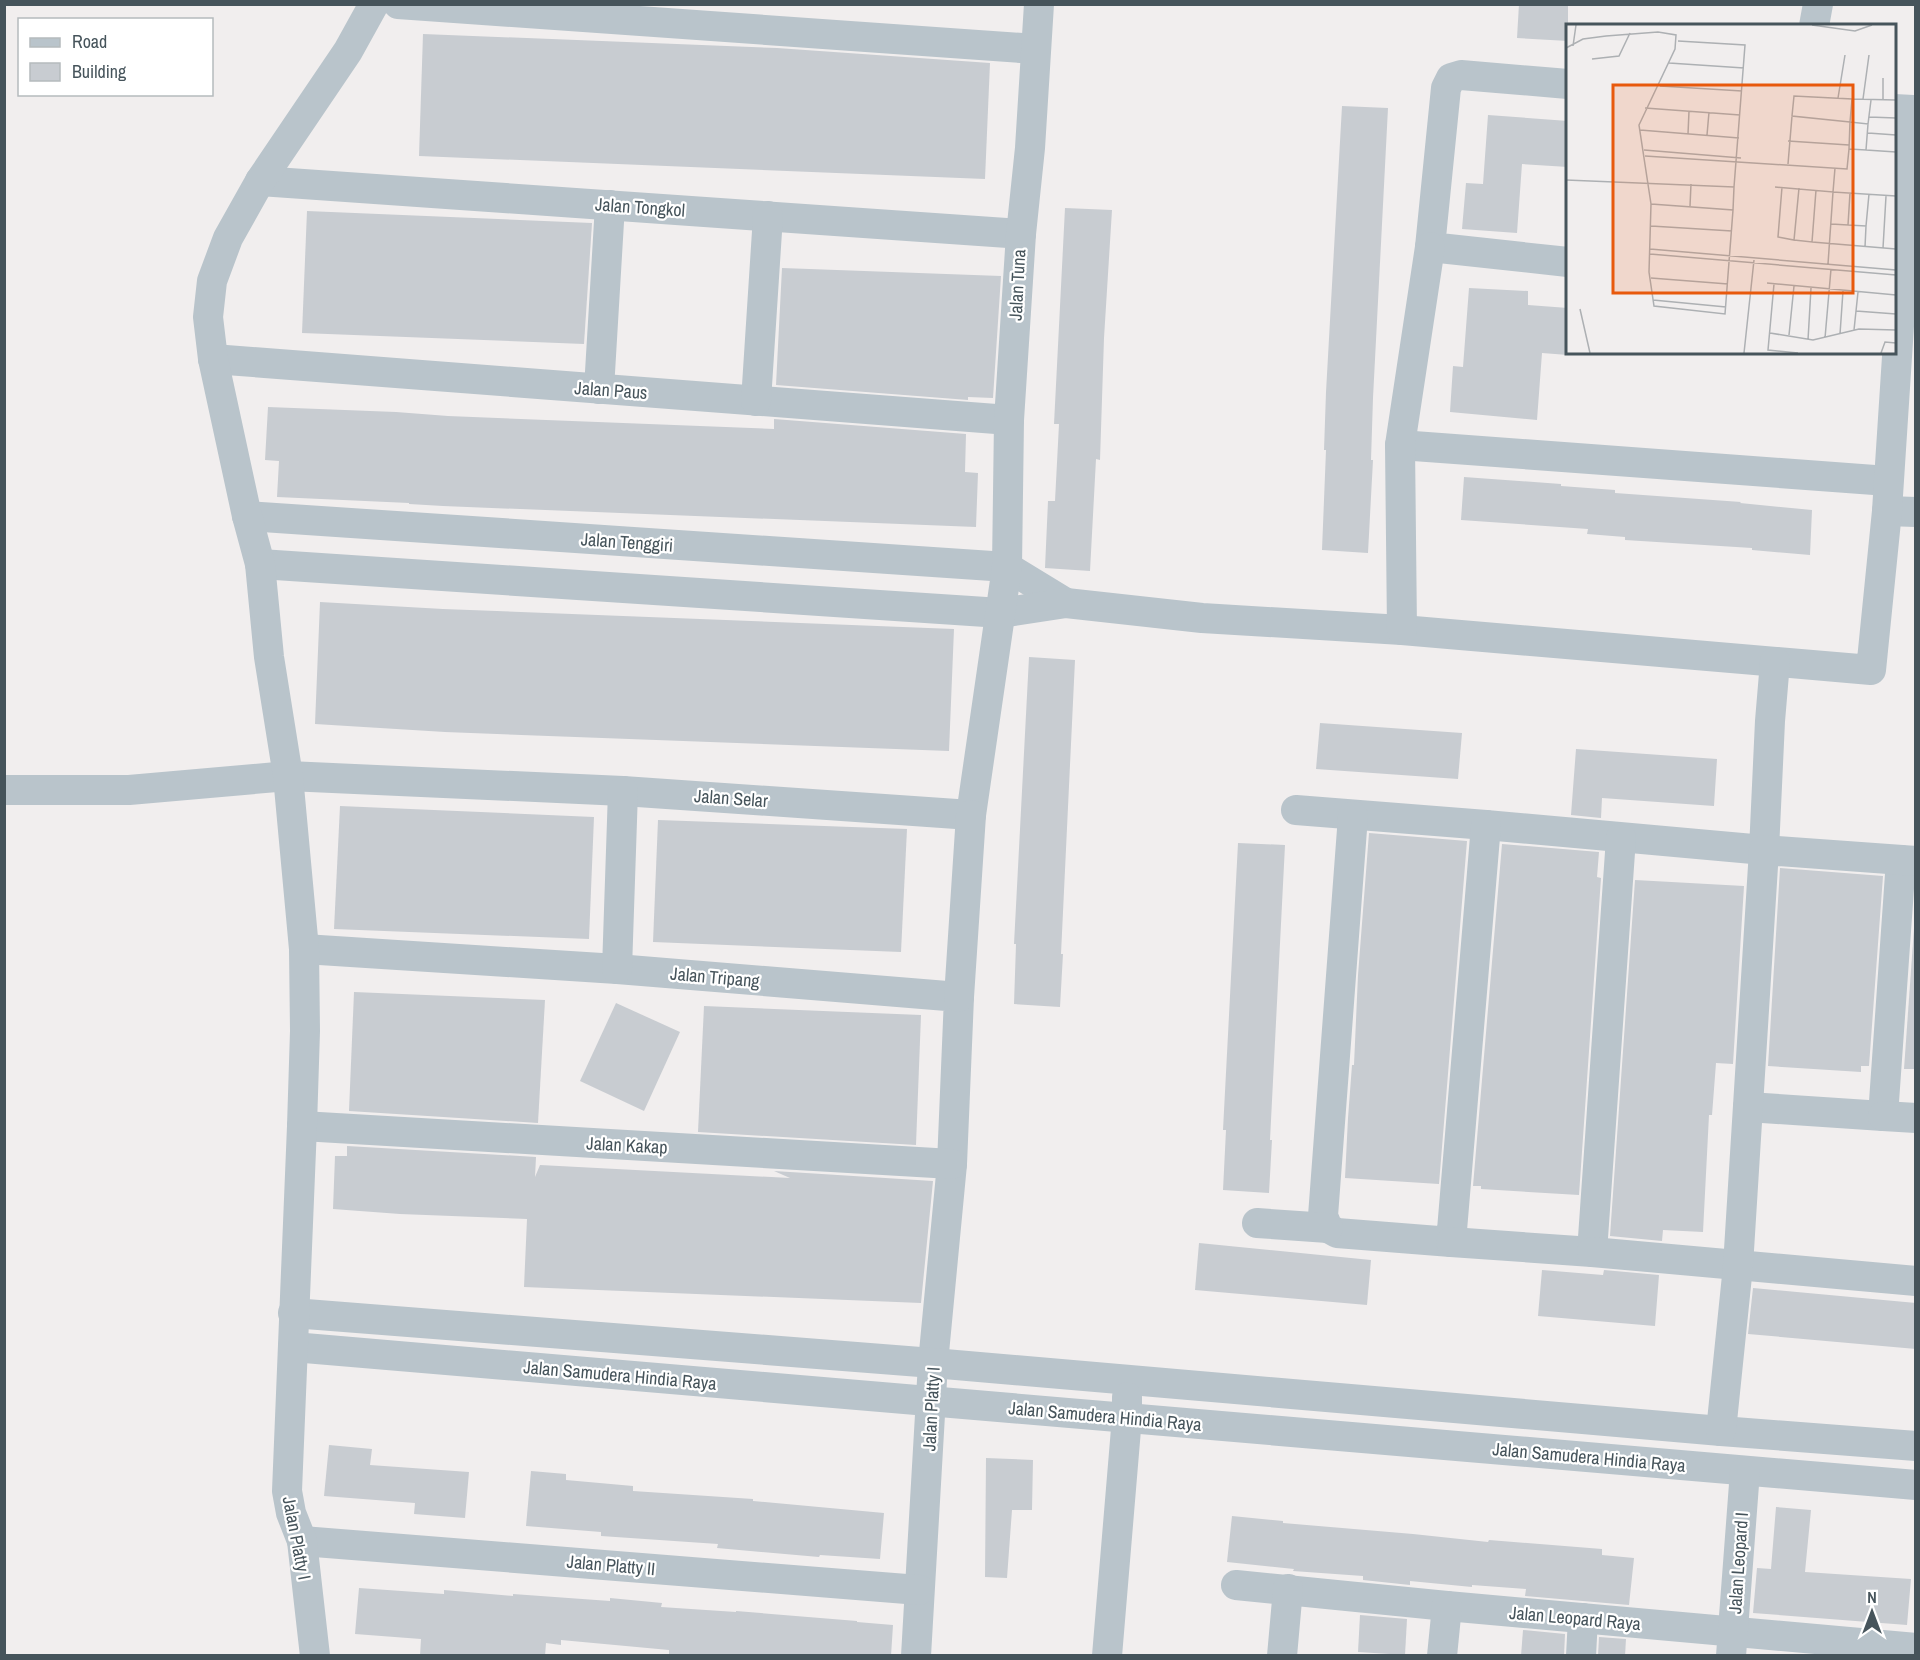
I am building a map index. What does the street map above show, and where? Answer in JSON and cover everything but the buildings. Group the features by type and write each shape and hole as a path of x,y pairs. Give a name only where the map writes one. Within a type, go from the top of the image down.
{"street":[{"name":"Jalan Platty I","path":"315,1656 302,1541 291,1513 287,1491 305,1031 304,950 288,777 269,657 260,564 247,516 213,359 208,317 212,281 228,238 260,180 348,51 374,4"},
{"path":"399,4 1036,49"},
{"name":"Jalan Tuna","path":"1001,614 1006,567 1010,420 1021,234 1030,148 1039,4"},
{"path":"1815,24 1818,4"},
{"path":"1402,630 1400,445 1430,247 1446,88 1451,78 1461,75 1566,84"},
{"path":"260,564 1001,614 1066,603 1202,618 1402,630 1871,670 1901,512 1888,481 1903,298 1908,110"},
{"name":"Jalan Tongkol","path":"260,180 1021,234"},
{"path":"599,389 610,205"},
{"path":"756,401 768,216"},
{"path":"1430,247 1566,262"},
{"name":"Jalan Paus","path":"213,359 1010,420"},
{"path":"1400,445 1888,481"},
{"name":"Jalan Tenggiri","path":"247,516 1006,567"},
{"path":"1006,567 1066,603"},
{"path":"952,1164 959,997 971,815 1001,614"},
{"path":"1721,1431 1738,1266 1775,662"},
{"name":"Jalan Selar","path":"4,790 129,790 288,777 623,790 971,815"},
{"path":"617,969 623,790"},
{"path":"1296,810 1908,861 1883,1116"},
{"path":"1328,1228 1323,1209 1353,816"},
{"path":"1451,1242 1486,825"},
{"path":"1592,1252 1621,838"},
{"name":"Jalan Tripang","path":"304,950 617,969 959,997"},
{"path":"1748,1107 1916,1118"},
{"name":"Jalan Kakap","path":"302,1126 952,1164"},
{"name":"Jalan Platty I","path":"916,1656 933,1363 952,1164"},
{"path":"1257,1223 1328,1228 1337,1233 1592,1252 1916,1281"},
{"name":"Jalan Samudera Hindia Raya","path":"294,1313 933,1363 1916,1446"},
{"name":"Jalan Samudera Hindia Raya","path":"294,1347 1916,1485"},
{"path":"1107,1656 1128,1418 1126,1379"},
{"path":"1189,1423 1191,1385"},
{"path":"1859,1481 1860,1441"},
{"name":"Jalan Leopard I","path":"1732,1643 1745,1471"},
{"name":"Jalan Platty II","path":"302,1541 920,1590"},
{"name":"Jalan Leopard Raya","path":"1236,1585 1583,1618 1732,1643 1841,1649 1916,1648"},
{"path":"1282,1656 1288,1589"},
{"path":"1442,1656 1447,1606"},
{"path":"1581,1656 1583,1618"}]}
